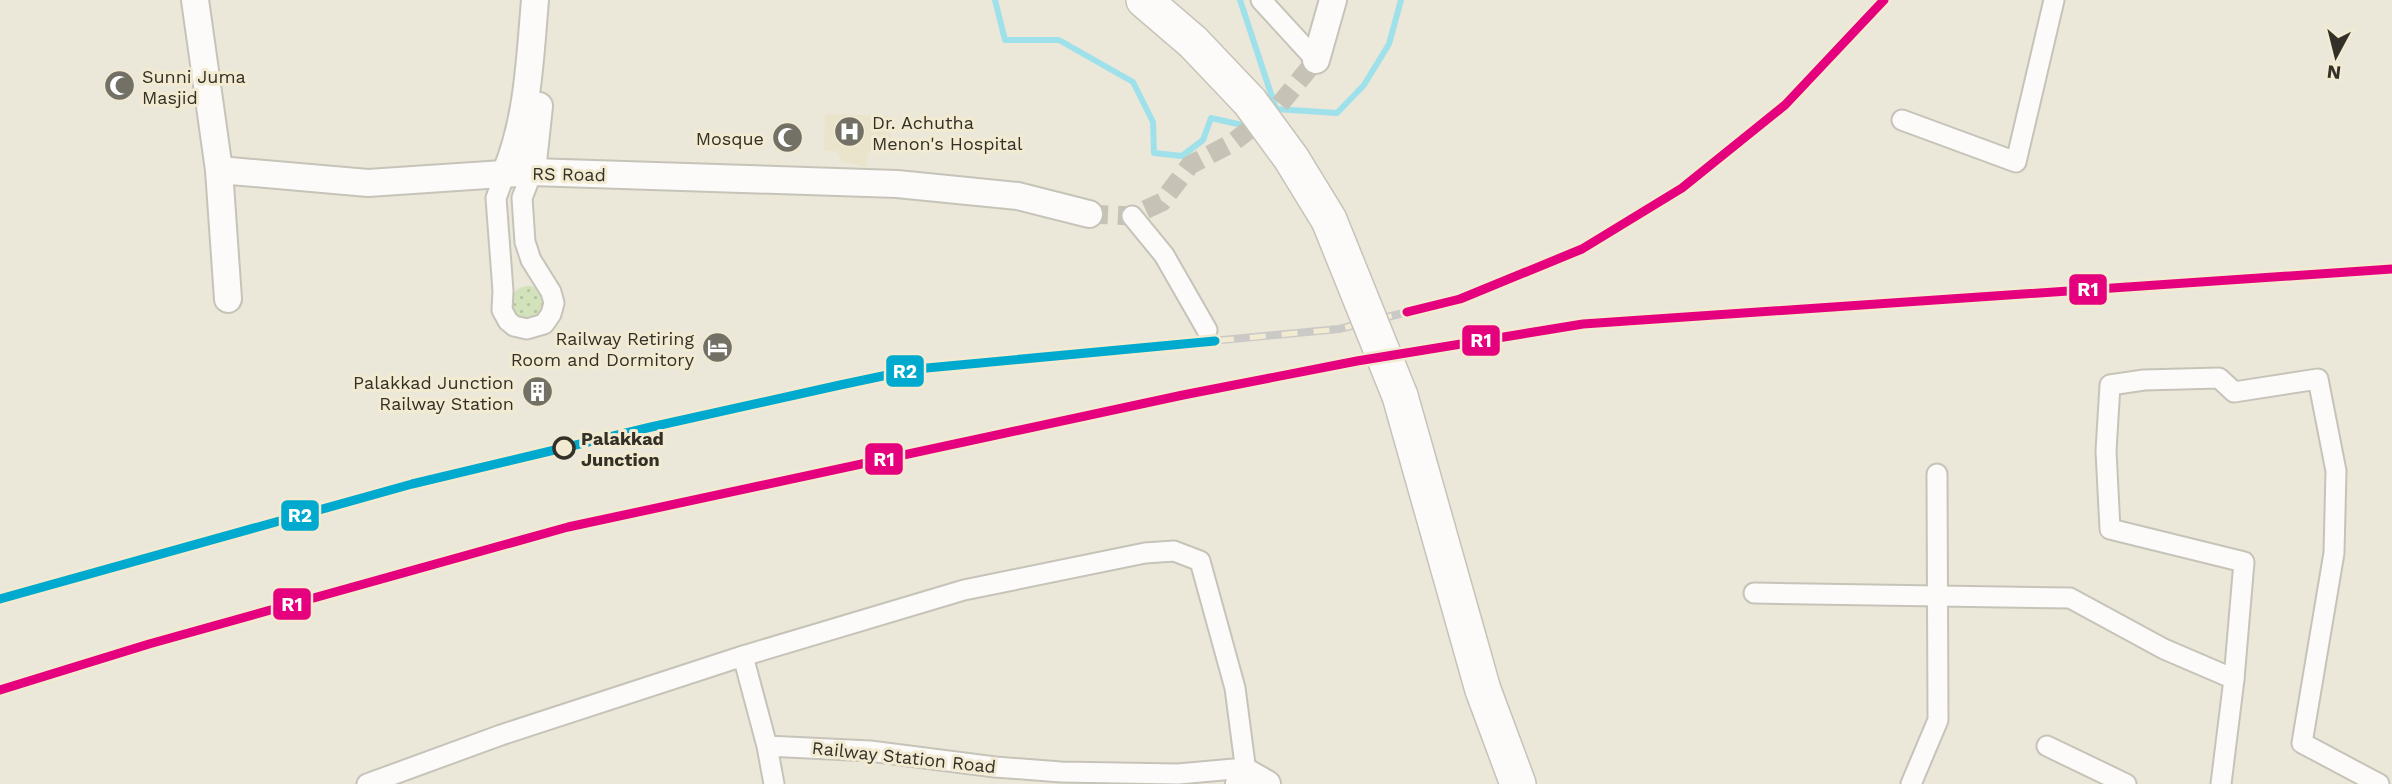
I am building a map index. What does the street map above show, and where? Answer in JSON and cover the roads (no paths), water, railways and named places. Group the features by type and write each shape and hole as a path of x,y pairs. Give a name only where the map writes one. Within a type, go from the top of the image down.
{"highway":[{"path":"1144,0 1193,42 1250,102 1291,158 1329,220 1404,407 1483,690 1518,784"}],"street":[{"path":"195,0 219,170 228,299"},
{"path":"535,0 521,122 513,156 496,198 502,310 514,326 527,330 544,324 554,303 551,292 531,260 525,242 522,198 532,172 551,0"},
{"path":"1261,0 1316,60"},
{"path":"1316,60 1334,0"},
{"path":"1902,120 2016,162 2054,0"},
{"name":"RS Road","path":"219,170 368,183 532,172 897,184 1018,196 1089,214"},
{"path":"1132,216 1164,255 1207,330"},
{"path":"2221,784 2234,679 2244,562 2110,530 2106,451 2110,385 2144,380 2219,378 2234,392 2318,379 2336,471 2334,553 2302,743 2379,784"},
{"path":"1911,784 1938,720 1937,474"},
{"path":"367,784 501,735 743,656 964,590 1145,553 1174,551 1200,561 1257,781"},
{"path":"1754,593 2070,597 2164,649 2234,679"},
{"path":"743,656 767,746 774,784"},
{"name":"Railway Station Road","path":"767,746 870,751 969,764 1061,772 1178,774 1234,769 1257,781"},
{"path":"2047,746 2118,782"}],"waterway":[{"path":"995,0 1005,40 1059,40 1133,82 1153,122 1154,153 1182,156 1203,140 1211,118 1251,127"},
{"path":"1240,0 1276,109 1337,113 1364,85 1389,44 1401,0"}],"tunnel":[{"path":"1089,214 1132,216 1162,202 1190,165 1232,143 1276,109 1316,60"}],"railway":[{"path":"0,599 412,484 664,424 916,369 1339,329 1460,299 1582,249 1682,188 1785,105 1884,0"},
{"path":"0,690 149,644 568,527 1183,395 1357,361 1583,324 2392,269"}],"place":[{"name":"Sunni Juma Masjid","path":"119,86"},
{"name":"Dr. Achutha Menon's Hospital","path":"849,132"},
{"name":"Mosque","path":"787,138"},
{"name":"Railway Retiring Room and Dormitory","path":"717,348"},
{"name":"Palakkad Junction Railway Station","path":"537,392"},
{"name":"Palakkad Junction","path":"564,448"}]}
